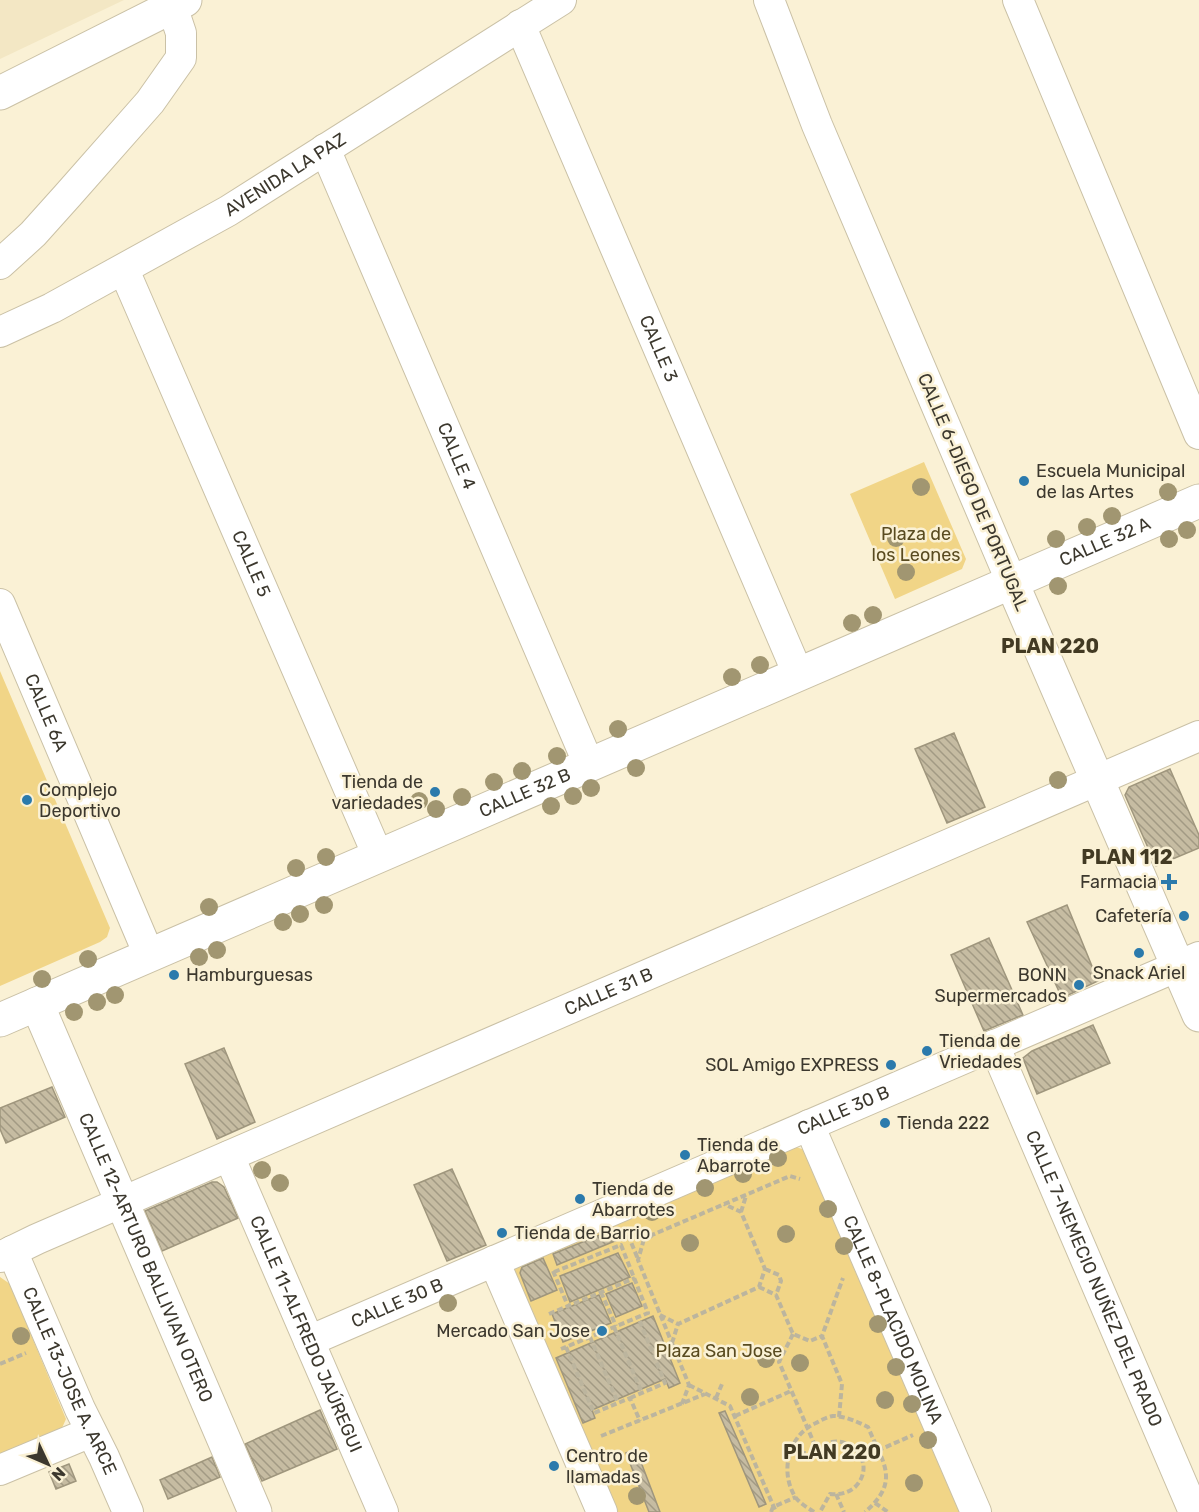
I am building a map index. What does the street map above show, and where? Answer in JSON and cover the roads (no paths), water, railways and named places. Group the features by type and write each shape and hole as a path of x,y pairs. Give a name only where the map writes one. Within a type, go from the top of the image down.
{"street":[{"name":"AVENIDA LA PAZ","path":"0,332 124,270 228,211 561,0"},
{"name":"CALLE 6-DIEGO DE PORTUGAL","path":"769,0 817,125 1098,781 1188,961 1199,1015"},
{"path":"1018,0 1199,434"},
{"path":"0,93 176,2 181,33 181,58 150,102 128,128 33,234 0,264"},
{"name":"CALLE 3","path":"520,25 798,674"},
{"name":"CALLE 4","path":"325,149 589,765"},
{"name":"CALLE 5","path":"124,270 378,856"},
{"name":"CALLE 32 A","path":"1012,583 1199,501"},
{"name":"CALLE 32 B","path":"0,1020 1012,583"},
{"name":"CALLE 6A","path":"0,604 149,955"},
{"name":"CALLE 31 B","path":"6,1254 1199,736"},
{"name":"CALLE 30 B","path":"309,1341 1188,961"},
{"name":"CALLE 12-ARTURO BALLIVIAN OTERO","path":"37,1004 255,1512"},
{"name":"CALLE 7-NEMECIO NUÑEZ DEL PRADO","path":"994,1045 1194,1512"},
{"name":"CALLE 8-PLACIDO MOLINA","path":"809,1125 976,1512"},
{"name":"CALLE 11-ALFREDO JAÚREGUI","path":"229,1156 383,1512"},
{"name":"CALLE 13-JOSE A. ARCE","path":"6,1254 104,1456 128,1512"},
{"path":"494,1262 602,1512"},
{"path":"0,1470 91,1432"}],"place":[{"name":"Escuela Municipal de las Artes","path":"1024,481"},
{"name":"Tienda de variedades","path":"435,792"},
{"name":"Complejo Deportivo","path":"27,800"},
{"name":"Farmacia","path":"1169,882"},
{"name":"Cafetería","path":"1184,916"},
{"name":"Snack Ariel","path":"1139,953"},
{"name":"Hamburguesas","path":"174,975"},
{"name":"BONN Supermercados","path":"1079,985"},
{"name":"Tienda de Vriedades","path":"927,1051"},
{"name":"SOL Amigo EXPRESS","path":"891,1065"},
{"name":"Tienda 222","path":"885,1123"},
{"name":"Tienda de Abarrote","path":"685,1155"},
{"name":"Tienda de Abarrotes","path":"580,1199"},
{"name":"Tienda de Barrio","path":"502,1233"},
{"name":"Mercado San Jose","path":"602,1331"},
{"name":"Centro de llamadas","path":"554,1466"}],"district":[{"name":"PLAN 220","path":"1050,646"},
{"name":"PLAN 112","path":"1127,857"},
{"name":"PLAN 220","path":"832,1452"}],"park label":[{"name":"Plaza de los Leones","path":"916,544"},
{"name":"Plaza San Jose","path":"719,1351"}]}
